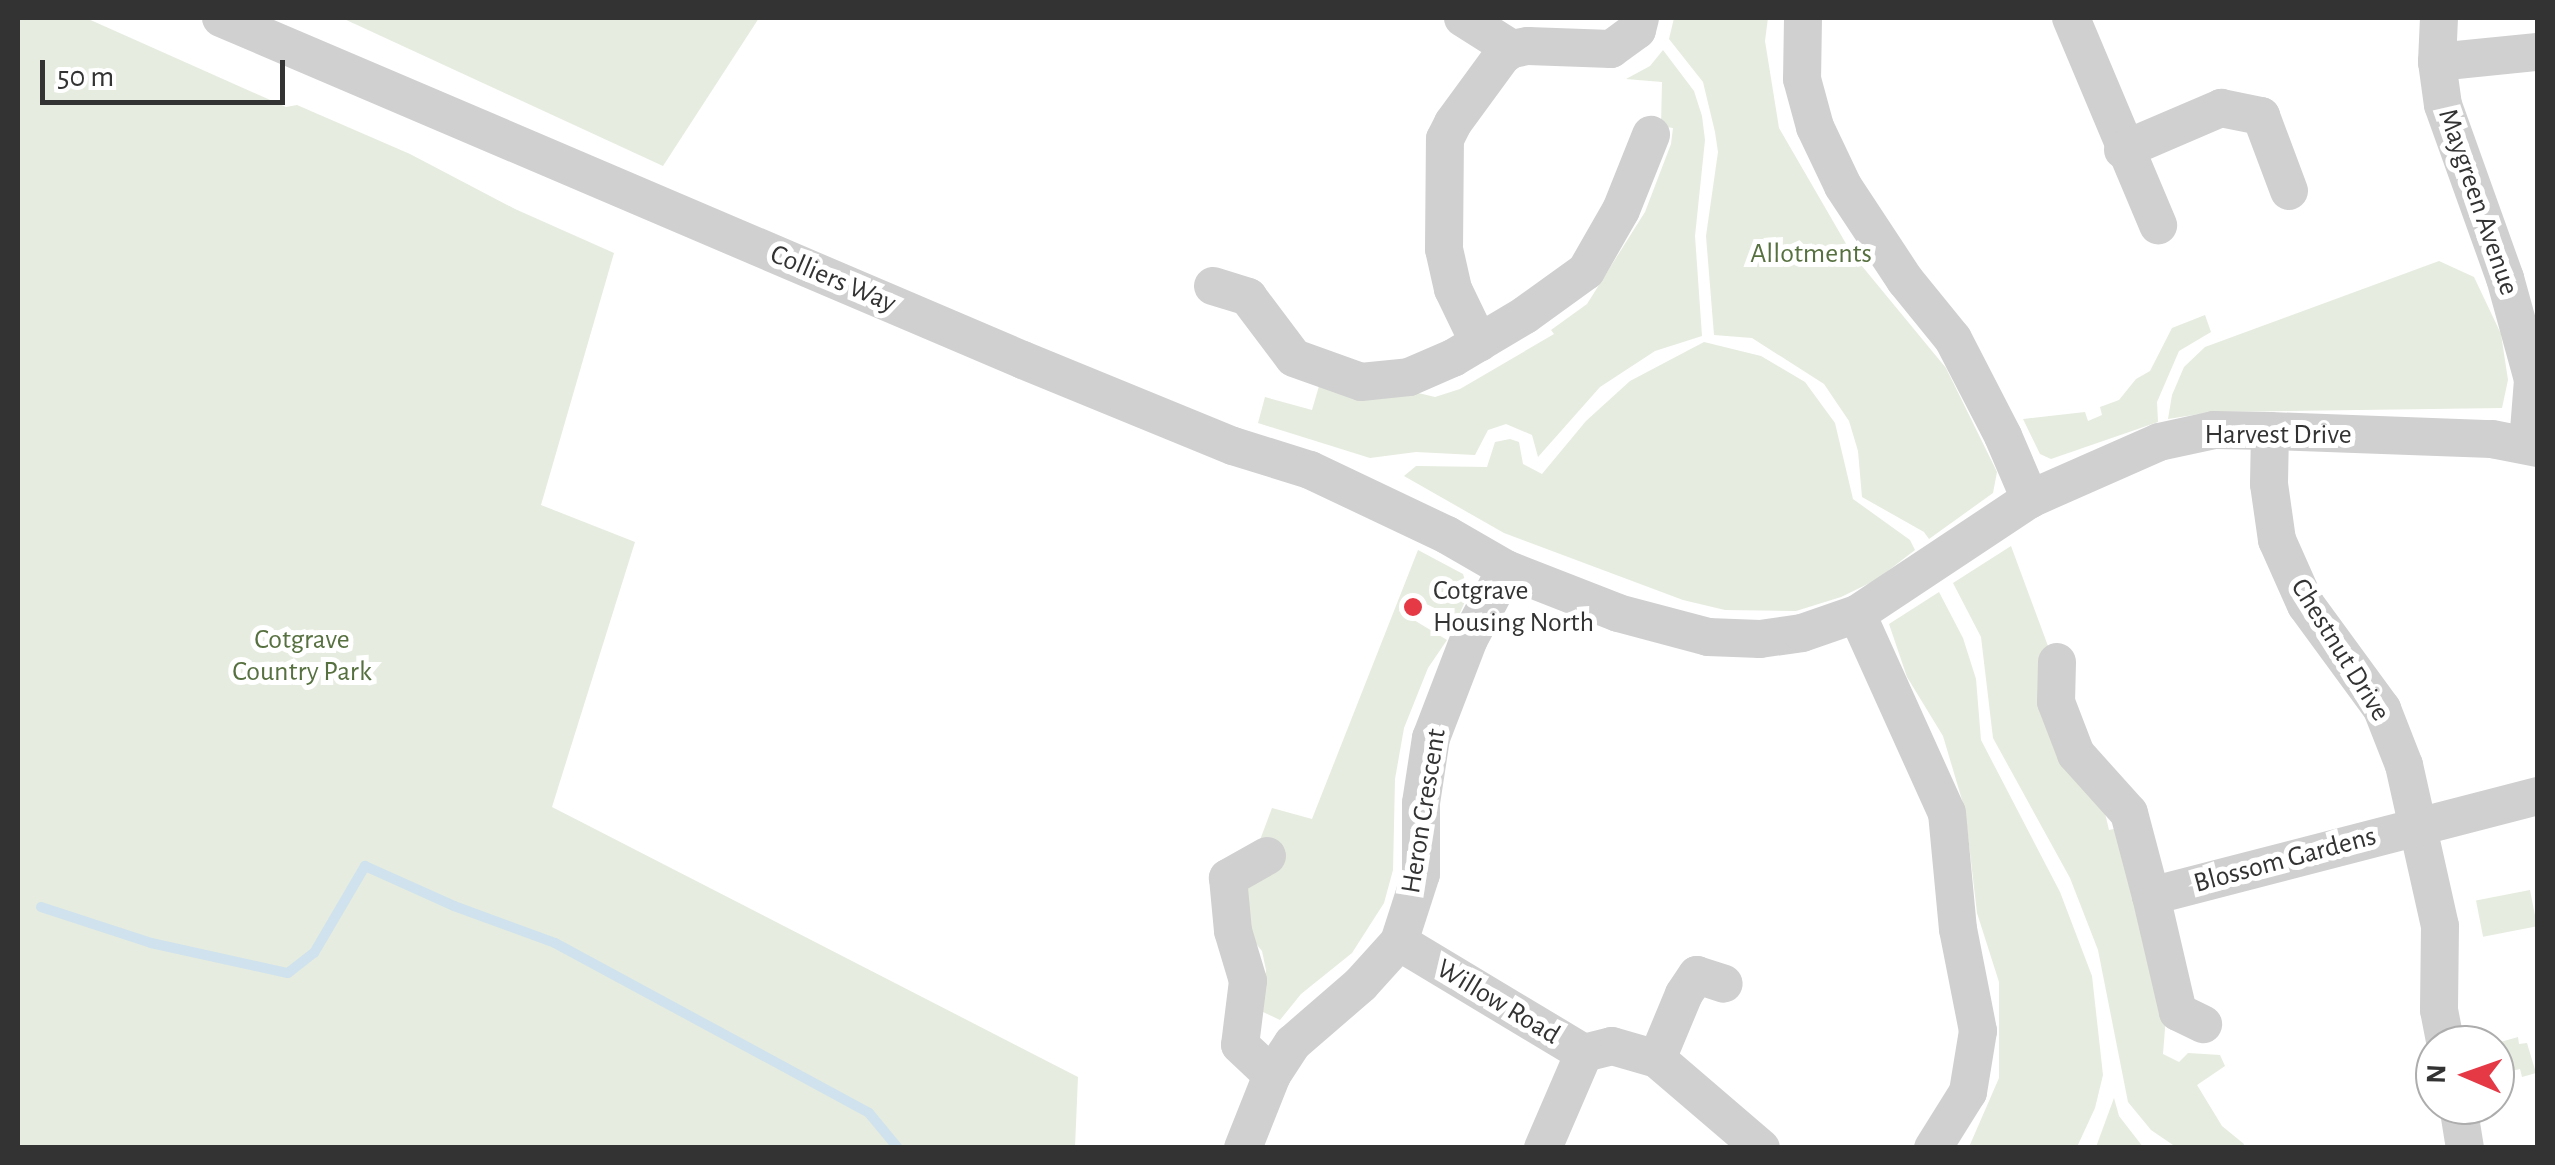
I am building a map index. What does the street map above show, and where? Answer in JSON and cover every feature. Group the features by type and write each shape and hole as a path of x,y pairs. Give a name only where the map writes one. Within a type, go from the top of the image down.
{"street":[{"name":"Colliers Way","path":"221,18 1023,360 1234,446 1310,470 1447,535 1506,569 1618,613 1708,637 1788,636 1857,614"},
{"path":"1464,18 1512,50"},
{"path":"1466,351 1447,270 1445,140 1483,82 1512,50 1528,46 1611,48 1638,30 1640,18"},
{"path":"1803,18 1802,79 1815,126 1843,186 1905,280 1953,339 2004,436 2030,498"},
{"path":"2070,18 2158,225"},
{"name":"Maygreen Avenue","path":"2439,18 2437,62 2443,106 2505,278 2534,380 2533,446"},
{"path":"2437,62 2538,52"},
{"path":"2123,150 2222,108 2260,116 2289,191"},
{"path":"1213,286 1248,297 1294,358 1345,378 1380,383 1410,377 1466,351 1559,292 1598,257 1651,136"},
{"name":"Harvest Drive","path":"1857,614 2030,498 2159,442 2214,430 2492,439 2533,446"},
{"name":"Chestnut Drive","path":"2270,431 2269,484 2277,540 2306,605 2382,709 2404,765 2440,926 2442,1025"},
{"name":"Heron Crescent","path":"1242,1148 1272,1075 1292,1042 1361,984 1398,942 1421,874 1422,803 1432,738 1469,639 1506,569"},
{"path":"1857,614 1947,812 1958,929 1978,1031 1968,1092 1933,1148"},
{"path":"2057,662 2056,702 2076,754 2098,784 2130,813 2178,1012 2203,1024"},
{"name":"Blossom Gardens","path":"2151,896 2538,796"},
{"path":"1267,856 1228,878 1234,931 1248,981 1240,1045 1272,1075"},
{"name":"Willow Road","path":"1398,942 1584,1053 1612,1046 1657,1059 1761,1148"},
{"path":"1657,1059 1684,994 1697,975 1724,984"},
{"path":"1543,1148 1584,1053"}],"green space":[{"name":"Cotgrave Country Park","path":"18,18 86,18 286,107 297,105 410,154 515,209 614,253 541,505 635,542 552,807 1078,1077 1075,1147 18,1147"},
{"path":"342,18 759,18 663,166"},
{"name":"Allotments","path":"1674,18 1768,18 1765,41 1779,128 1852,254 1946,368 1997,472 1993,493 1929,539 1924,532 1862,497 1858,451 1849,421 1824,384 1752,338 1714,335 1706,236 1718,152 1703,82 1669,39"},
{"path":"1663,50 1694,91 1702,116 1705,140 1695,236 1702,336 1655,351 1600,387 1538,457 1532,435 1506,424 1488,430 1475,455 1416,452 1370,458 1258,423 1265,397 1312,410 1319,386 1334,388 1354,400 1414,392 1435,397 1460,389 1554,334 1551,330 1587,304 1645,212 1671,144 1673,128 1661,126 1662,82 1626,79 1650,66"},
{"path":"2439,261 2474,277 2501,334 2508,380 2502,408 2212,412 2168,419 2172,395 2184,367 2205,347"},
{"path":"2205,315 2211,332 2179,351 2157,402 2158,422 2051,459 2040,454 2023,419 2085,412 2088,421 2102,415 2100,407 2119,400 2136,379 2150,371 2172,328"},
{"path":"1704,342 1761,356 1805,382 1835,423 1853,499 1910,540 1915,550 1876,580 1841,597 1796,611 1725,610 1683,600 1504,533 1404,476 1416,466 1487,467 1495,442 1510,439 1519,442 1523,464 1542,474 1586,421 1630,381"},
{"path":"2011,546 2048,646 2045,708 2105,813 2109,830 2119,828 2166,1016 2163,1054 2179,1062 2188,1053 2220,1055 2225,1066 2197,1085 2222,1126 2243,1147 2176,1147 2151,1130 2128,1102 2098,950 2070,878 1993,738 1981,637 1953,583"},
{"path":"1418,550 1463,574 1469,593 1457,619 1408,595 1399,611 1447,640 1428,668 1404,728 1395,779 1393,870 1384,903 1352,953 1301,994 1280,1020 1263,1012 1266,970 1262,951 1243,928 1244,900 1257,848 1272,808 1312,819"},
{"path":"1939,592 1963,638 1976,679 1981,740 2060,892 2092,976 2103,1075 2095,1108 2077,1147 1969,1147 1999,1078 1999,982 1977,913 1965,810 1943,736 1907,677 1889,624"},
{"path":"2530,890 2537,926 2483,937 2476,900"},
{"path":"2515,1038 2519,1044 2527,1043 2536,1073 2522,1077 2520,1069 2515,1070"},
{"path":"2114,1098 2119,1116 2143,1147 2096,1147"}],"waterway":[{"path":"41,907 151,943 288,973 314,953 365,866 454,906 555,943 869,1113 898,1148"}],"place":[{"name":"Cotgrave Housing North","path":"1413,607"}]}
